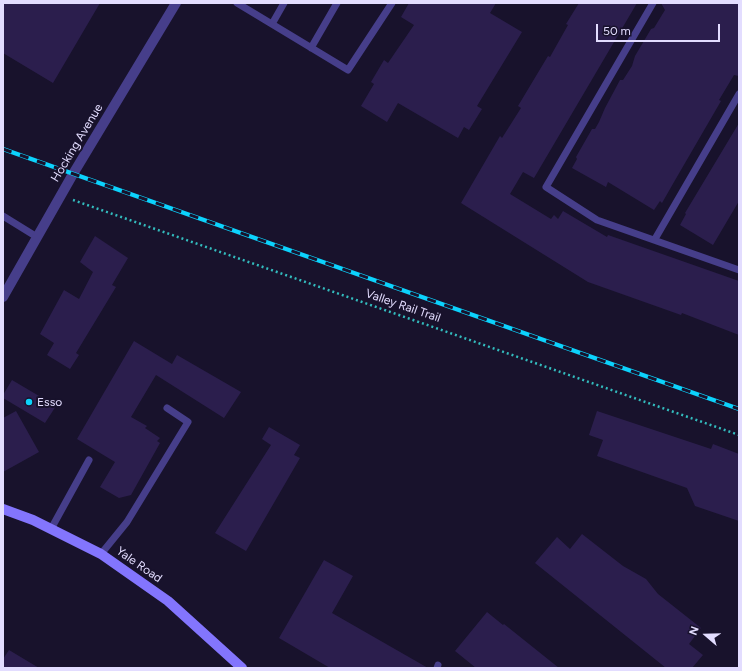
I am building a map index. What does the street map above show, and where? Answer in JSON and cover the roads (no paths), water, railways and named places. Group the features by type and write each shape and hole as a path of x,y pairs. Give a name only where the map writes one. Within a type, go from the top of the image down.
{"main road":[{"name":"Yale Road","path":"3,509 51,529 101,554 168,601 242,668"}],"street":[{"name":"Hocking Avenue","path":"3,297 61,195 176,3"}],"lane":[{"path":"237,3 348,70 392,3"},
{"path":"272,24 284,3"},
{"path":"311,48 337,3"},
{"path":"653,3 546,187 597,220 655,239 739,270"},
{"path":"655,239 739,94"},
{"path":"3,216 37,237"},
{"path":"101,554 127,522 188,422 167,408"},
{"path":"51,529 89,460"}],"railway":[{"path":"3,149 739,409"}],"place":[{"name":"Esso","path":"29,402"}]}
